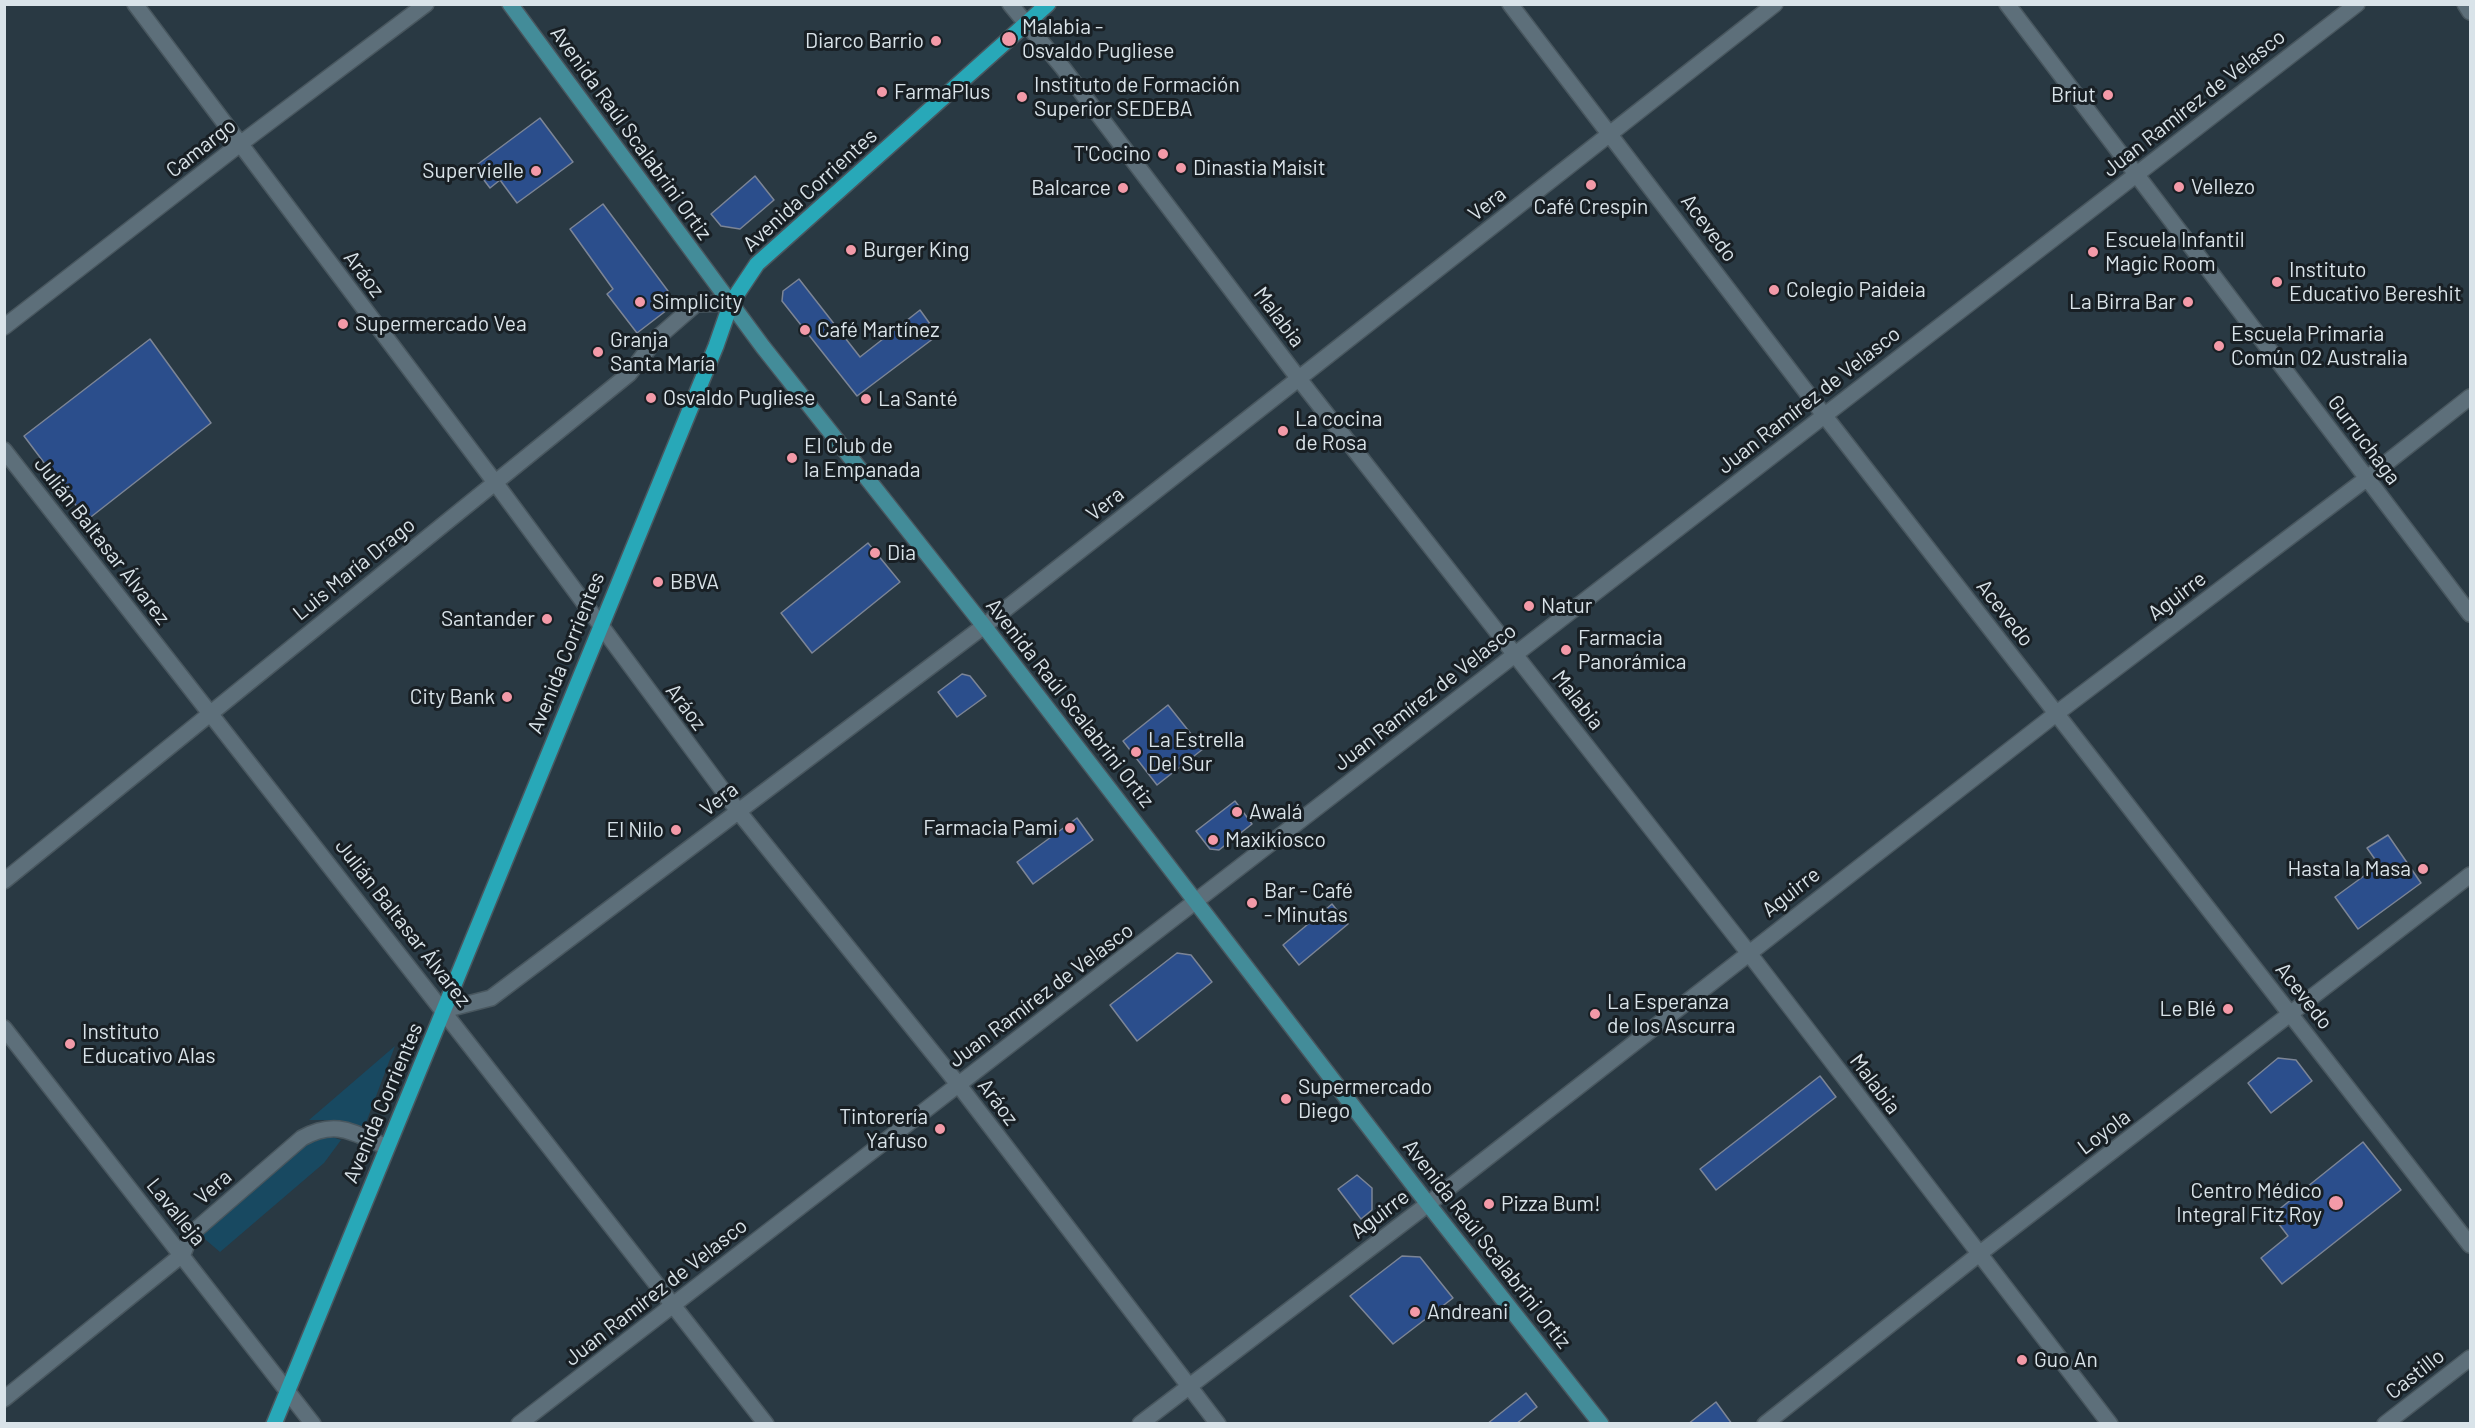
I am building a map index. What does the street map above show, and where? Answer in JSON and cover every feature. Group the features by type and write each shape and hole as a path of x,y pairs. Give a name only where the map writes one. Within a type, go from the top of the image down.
{"main road":[{"name":"Avenida Raúl Scalabrini Ortiz","path":"510,4 731,303 984,626 1428,1204 1601,1424"},
{"name":"Avenida Corrientes","path":"274,1424 599,625 716,346 731,303 757,264 1048,4"}],"street":[{"name":"Aráoz","path":"135,4 494,481 738,811 958,1084 1218,1424"},
{"name":"Camargo","path":"4,327 240,144 426,4"},
{"name":"Malabia","path":"1010,4 1027,23 1299,379 1748,952 2110,1424"},
{"name":"Acevedo","path":"1510,4 1824,415 2470,1245"},
{"name":"Vera","path":"444,1010 491,998 984,626 1775,4"},
{"name":"Gurruchaga","path":"2007,4 2470,614"},
{"name":"Juan Ramírez de Velasco","path":"519,1424 1197,902 1514,653 2357,4"},
{"path":"2465,4 2470,12"},
{"name":"Luis María Drago","path":"4,881 494,481 629,374 656,339 696,304 731,303"},
{"name":"Aguirre","path":"1140,1424 1188,1385 1428,1204 2057,713 2366,479 2470,397"},
{"name":"Julián Baltasar Álvarez","path":"4,450 766,1424"},
{"name":"Loyola","path":"1765,1424 1979,1254 2470,875"},
{"name":"Lavalleja","path":"4,1028 183,1254 313,1424"},
{"name":"Vera","path":"4,1399 183,1254 190,1234 302,1138 318,1128 336,1127 387,1147"},
{"name":"Castillo","path":"2385,1424 2470,1358"}],"shaded area":[{"path":"395,1046 364,1128 340,1120 309,1120"},
{"path":"329,1136 341,1140 324,1163 220,1252 199,1234 299,1147"}],"building":[{"path":"540,118 573,162 517,203 500,180 490,188 474,167"},
{"path":"755,176 774,200 740,229 721,226 711,214"},
{"path":"603,204 668,291 667,310 637,333 607,294 613,289 570,229"},
{"path":"799,279 860,357 920,310 938,335 857,396 782,301 783,291"},
{"path":"150,339 211,423 87,520 24,436"},
{"path":"868,543 900,582 812,653 781,613"},
{"path":"962,674 970,676 986,696 957,717 938,692"},
{"path":"1168,705 1203,749 1157,785 1123,741"},
{"path":"1235,801 1252,824 1219,850 1210,849 1196,831"},
{"path":"1077,818 1093,840 1033,884 1017,862"},
{"path":"2388,835 2421,883 2358,929 2335,897 2379,865 2367,848"},
{"path":"1332,904 1348,924 1299,965 1283,945"},
{"path":"1177,953 1191,955 1212,982 1137,1041 1110,1005"},
{"path":"2278,1058 2296,1060 2312,1081 2271,1113 2248,1083"},
{"path":"1820,1076 1836,1097 1716,1190 1700,1169"},
{"name":"Centro Médico Integral Fitz Roy","path":"2363,1142 2401,1190 2282,1284 2261,1258 2288,1236 2272,1215"},
{"path":"1357,1175 1372,1188 1372,1210 1361,1219 1338,1189"},
{"path":"1402,1256 1420,1257 1453,1298 1393,1344 1350,1296"},
{"path":"1526,1393 1537,1407 1516,1424 1487,1424"},
{"path":"1716,1402 1732,1424 1688,1424"}],"place":[{"name":"Malabia - Osvaldo Pugliese","path":"1009,39"},
{"name":"Diarco Barrio","path":"936,41"},
{"name":"FarmaPlus","path":"882,92"},
{"name":"Briut","path":"2108,95"},
{"name":"Instituto de Formación Superior SEDEBA","path":"1022,97"},
{"name":"T'Cocino","path":"1163,154"},
{"name":"Dinastia Maisit","path":"1181,168"},
{"name":"Supervielle","path":"536,171"},
{"name":"Café Crespin","path":"1591,185"},
{"name":"Vellezo","path":"2179,187"},
{"name":"Balcarce","path":"1123,188"},
{"name":"Burger King","path":"851,250"},
{"name":"Escuela Infantil Magic Room","path":"2093,252"},
{"name":"Instituto Educativo Bereshit","path":"2277,282"},
{"name":"Colegio Paideia","path":"1774,290"},
{"name":"Simplicity","path":"640,302"},
{"name":"La Birra Bar","path":"2188,302"},
{"name":"Supermercado Vea","path":"343,324"},
{"name":"Café Martínez","path":"805,330"},
{"name":"Escuela Primaria Común 02 Australia","path":"2219,346"},
{"name":"Granja Santa María","path":"598,352"},
{"name":"Osvaldo Pugliese","path":"651,398"},
{"name":"La Santé","path":"866,399"},
{"name":"La cocina de Rosa","path":"1283,431"},
{"name":"El Club de la Empanada","path":"792,458"},
{"name":"Dia","path":"875,553"},
{"name":"BBVA","path":"658,582"},
{"name":"Natur","path":"1529,606"},
{"name":"Santander","path":"547,619"},
{"name":"Farmacia Panorámica","path":"1566,650"},
{"name":"City Bank","path":"507,697"},
{"name":"La Estrella Del Sur","path":"1136,752"},
{"name":"Awalá","path":"1237,812"},
{"name":"Farmacia Pami","path":"1070,828"},
{"name":"El Nilo","path":"676,830"},
{"name":"Maxikiosco","path":"1213,840"},
{"name":"Hasta la Masa","path":"2423,869"},
{"name":"Bar - Café - Minutas","path":"1252,903"},
{"name":"Le Blé","path":"2228,1009"},
{"name":"La Esperanza de los Ascurra","path":"1595,1014"},
{"name":"Instituto Educativo Alas","path":"70,1044"},
{"name":"Supermercado Diego","path":"1286,1099"},
{"name":"Tintorería Yafuso","path":"940,1129"},
{"name":"Centro Médico Integral Fitz Roy","path":"2336,1203"},
{"name":"Pizza Bum!","path":"1489,1204"},
{"name":"Andreani","path":"1415,1312"},
{"name":"Guo An","path":"2022,1360"}]}
